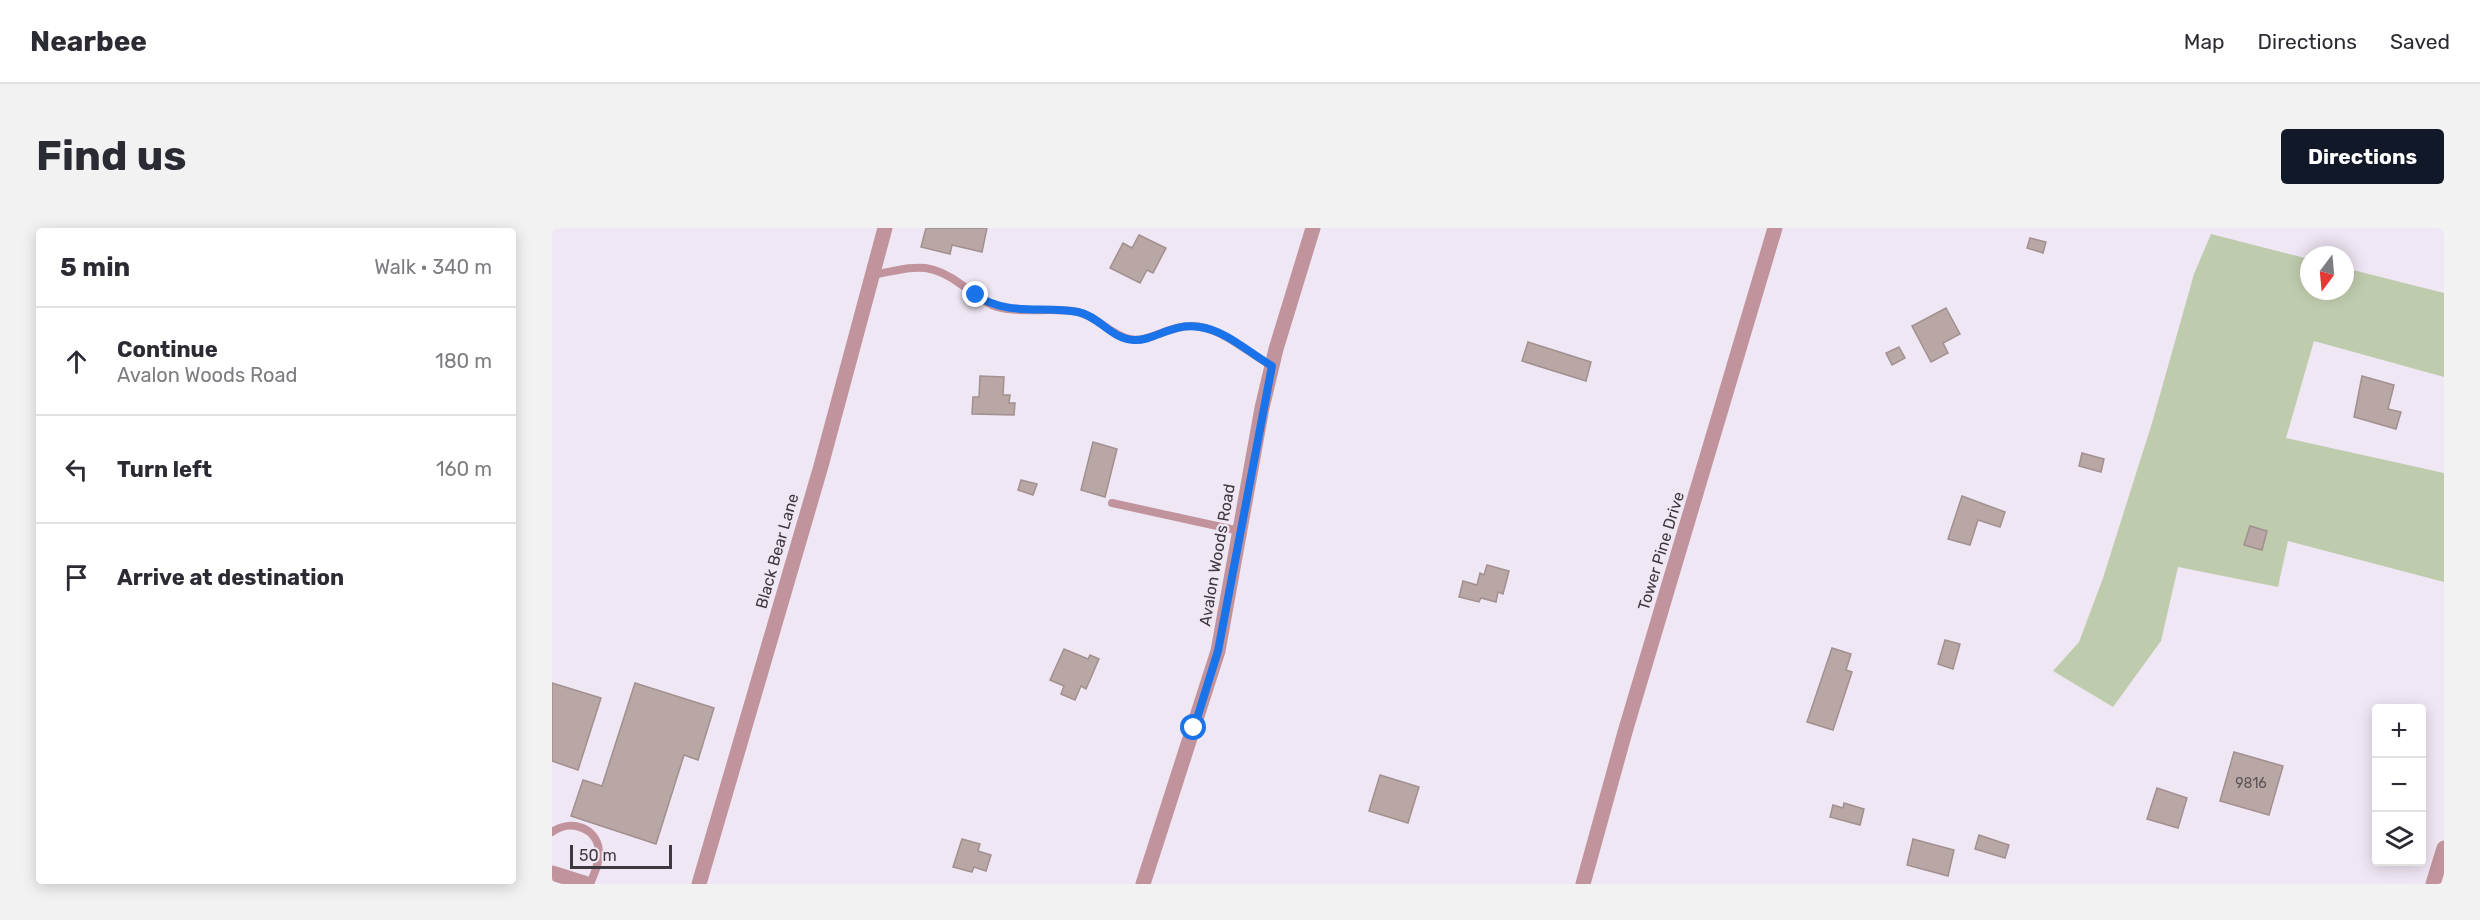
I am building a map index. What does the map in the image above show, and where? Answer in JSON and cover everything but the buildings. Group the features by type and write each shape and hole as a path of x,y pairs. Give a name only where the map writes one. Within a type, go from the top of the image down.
{"street":[{"name":"Black Bear Lane","path":"699,884 824,454 885,228"},
{"name":"Avalon Woods Road","path":"1143,884 1218,651 1272,366 1313,228"},
{"name":"Tower Pine Drive","path":"1583,884 1625,732 1775,228"},
{"path":"2433,884 2444,848"},
{"path":"552,873 589,884"}],"lane":[{"path":"872,275 922,267 934,268 946,272 995,307 1080,312 1098,320 1117,335 1132,340 1179,327 1203,327 1233,341 1272,366"},
{"path":"1112,503 1240,531"},
{"path":"552,832 567,826 578,826 593,835 599,853 589,884"}],"green space":[{"path":"2211,234 2300,257 2300,300 2354,300 2354,270 2444,293 2444,377 2314,341 2286,438 2444,473 2444,582 2288,541 2278,587 2178,567 2161,641 2113,707 2053,671 2079,642 2103,578 2152,423 2194,274"}],"route":[{"path":"976,295 995,307 1080,312 1098,320 1117,335 1132,340 1150,337 1179,327 1203,327 1233,341 1272,366 1262,408 1218,651 1194,728"}]}
